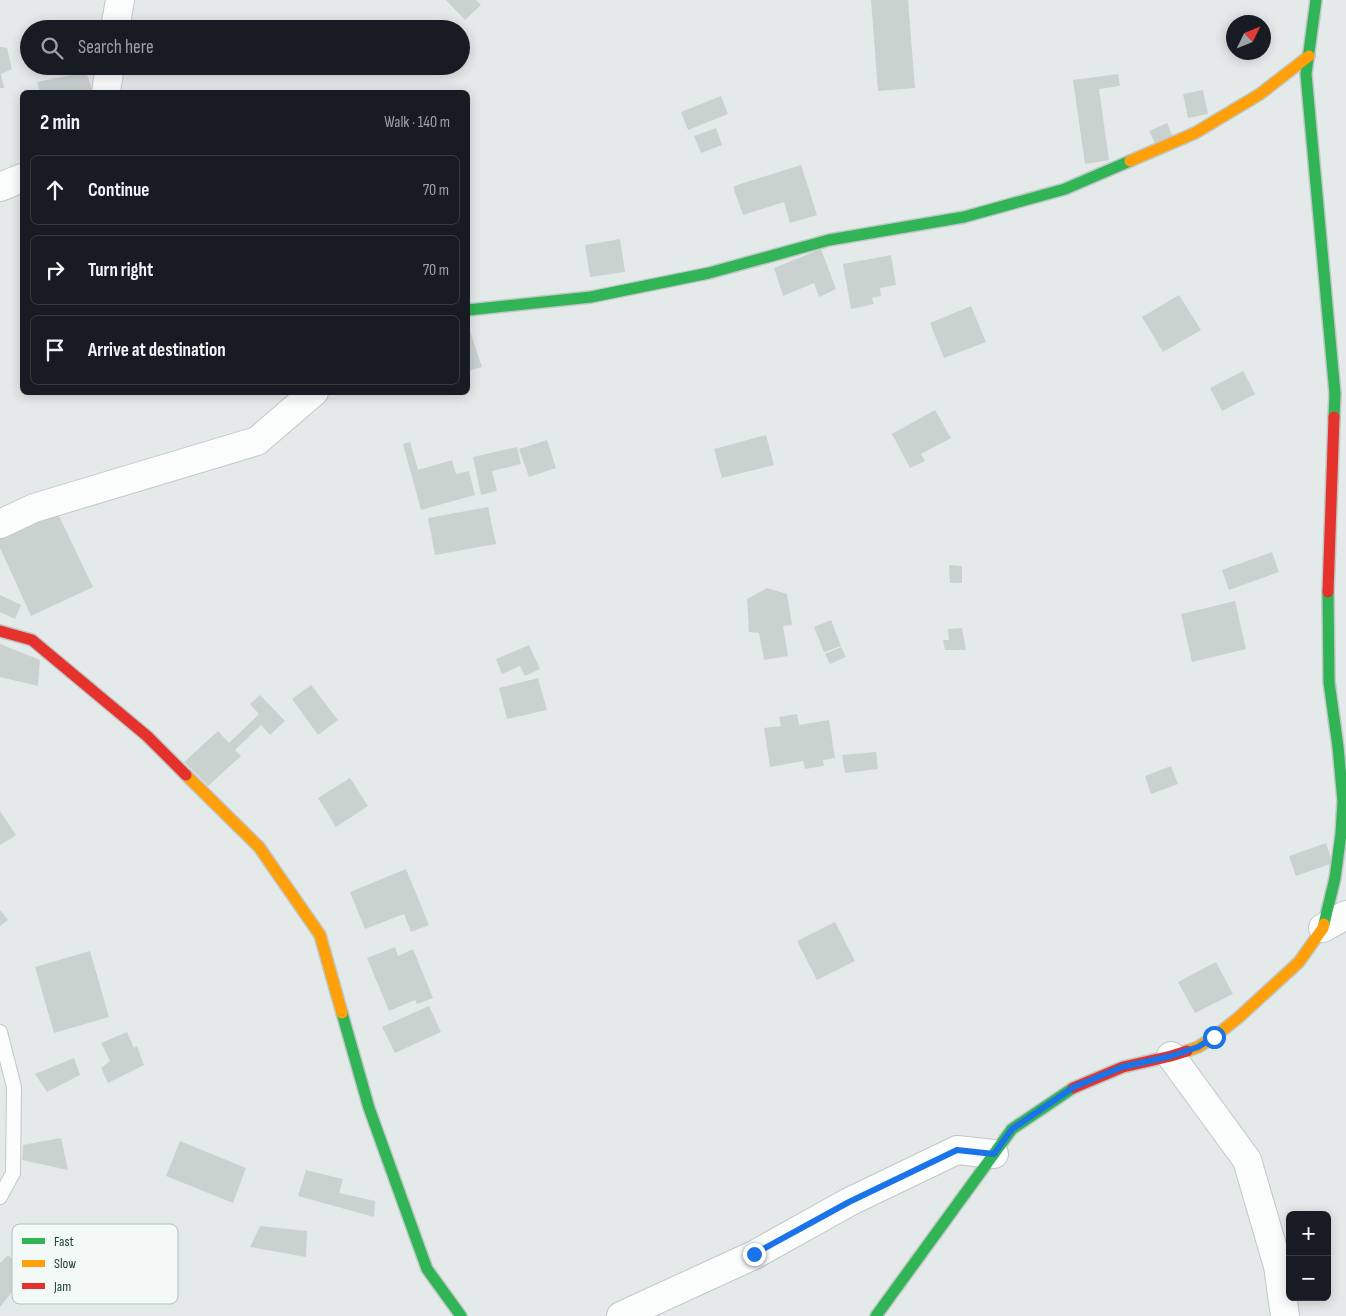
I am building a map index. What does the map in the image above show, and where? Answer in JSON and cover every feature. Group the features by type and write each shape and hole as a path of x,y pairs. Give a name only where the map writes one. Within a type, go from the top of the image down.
{"street":[{"path":"117,20 120,0"},
{"path":"876,1316 1012,1129 1074,1087 1122,1067 1171,1056 1198,1047 1214,1037 1238,1018 1299,962 1323,928 1335,878 1343,801 1342,747 1329,682 1328,576 1340,392 1306,74 1316,0"},
{"path":"470,310 600,295 709,273 829,240 964,217 1065,190 1195,133 1260,94 1309,56"},
{"path":"106,90 109,75"},
{"path":"0,187 20,179"},
{"path":"0,524 34,508 257,441 311,395"},
{"path":"0,631 32,640 147,736 259,847 320,936 369,1108 428,1269 461,1316"},
{"path":"1323,928 1346,915"},
{"path":"1171,1056 1247,1160 1278,1266 1285,1316"},
{"path":"621,1316 754,1254 849,1202 957,1150 994,1154"}],"lane":[{"path":"0,1032 14,1087 13,1173 0,1197"}],"building":[{"path":"446,0 476,0 481,5 465,20"},
{"path":"871,0 908,0 915,88 878,91"},
{"path":"0,47 7,48 12,69 1,74 4,88 0,88"},
{"path":"1118,74 1120,86 1099,89 1109,160 1085,164 1073,80"},
{"path":"71,75 87,75 92,90 39,90 37,82"},
{"path":"1203,90 1208,114 1188,118 1183,94"},
{"path":"721,96 728,114 688,130 681,112"},
{"path":"1167,123 1173,137 1156,145 1149,131"},
{"path":"716,128 722,145 701,153 694,136"},
{"path":"801,165 817,215 790,223 784,202 743,215 734,186"},
{"path":"620,239 625,272 590,277 585,245"},
{"path":"821,249 836,289 819,297 814,283 783,296 774,268"},
{"path":"891,255 896,285 880,288 881,296 872,298 874,304 851,309 843,264"},
{"path":"1179,295 1201,330 1163,352 1142,317"},
{"path":"971,306 986,342 944,358 930,323"},
{"path":"470,331 482,367 470,370"},
{"path":"1243,371 1255,394 1222,411 1210,388"},
{"path":"935,410 951,438 921,454 925,461 910,468 892,434"},
{"path":"766,435 774,465 722,478 714,449"},
{"path":"547,440 556,468 529,477 519,449"},
{"path":"410,442 418,470 452,460 456,474 469,471 475,495 421,510 403,444"},
{"path":"517,447 521,464 492,471 497,491 481,495 473,457"},
{"path":"488,507 496,544 435,555 428,518"},
{"path":"57,512 93,587 31,616 0,548 0,539"},
{"path":"1272,552 1279,572 1229,590 1222,570"},
{"path":"949,565 962,566 962,583 950,583"},
{"path":"767,588 787,594 792,625 783,626 788,656 764,660 759,633 749,632 747,599"},
{"path":"0,595 21,605 15,619 0,612"},
{"path":"1235,601 1246,649 1192,662 1181,614"},
{"path":"831,620 841,646 824,652 814,627"},
{"path":"962,628 966,650 945,650 943,640 949,640 948,629"},
{"path":"0,644 40,660 38,686 0,677"},
{"path":"529,645 540,669 525,676 520,666 502,674 496,659"},
{"path":"841,647 846,657 830,664 825,654"},
{"path":"538,678 547,710 507,719 499,688"},
{"path":"311,685 338,720 318,735 292,699"},
{"path":"260,695 285,721 270,735 261,725 235,750 241,756 208,786 184,762 218,731 229,743 259,714 250,704"},
{"path":"797,714 799,725 829,720 835,758 823,760 824,766 805,769 803,761 770,767 764,728 781,726 779,717"},
{"path":"876,752 878,769 845,773 842,755"},
{"path":"1171,766 1178,784 1151,794 1145,776"},
{"path":"350,778 368,806 336,827 318,798"},
{"path":"0,811 16,835 0,845"},
{"path":"1326,843 1333,863 1296,876 1289,856"},
{"path":"406,869 429,925 411,932 404,914 365,929 350,892"},
{"path":"0,910 8,920 0,926"},
{"path":"835,922 855,961 817,980 797,941"},
{"path":"395,947 398,956 413,949 433,998 417,1004 415,1000 389,1011 367,958"},
{"path":"90,951 109,1017 54,1033 35,967"},
{"path":"1216,962 1233,994 1195,1013 1178,982"},
{"path":"429,1006 441,1032 395,1053 382,1027"},
{"path":"127,1032 134,1048 137,1046 144,1065 108,1083 101,1068 110,1061 101,1043"},
{"path":"74,1058 80,1075 47,1092 35,1074"},
{"path":"61,1138 68,1170 22,1160 23,1145"},
{"path":"180,1141 246,1168 233,1203 166,1176"},
{"path":"306,1170 343,1179 339,1193 375,1201 374,1217 298,1196"},
{"path":"260,1226 307,1231 306,1257 250,1247"},
{"path":"8,1255 12,1259 12,1292 0,1307 0,1263"}],"traffic: fast":[{"path":"1316,0 1306,74 1335,394 1334,417"},
{"path":"470,310 591,297 709,273 829,240 964,217 1065,189 1130,161"},
{"path":"1324,924 1335,878 1343,801 1329,682 1328,592"},
{"path":"342,1013 369,1108 427,1269 461,1316"},
{"path":"876,1316 1012,1129 1073,1088"}],"traffic: slow":[{"path":"1130,161 1195,133 1260,94 1309,56"},
{"path":"186,775 259,847 320,935 342,1013"},
{"path":"1187,1051 1198,1047 1214,1037 1238,1018 1299,962 1324,924"}],"traffic: jam":[{"path":"1328,592 1334,417"},
{"path":"0,631 32,640 147,736 186,775"},
{"path":"1073,1088 1123,1067 1187,1051"}],"route":[{"path":"754,1254 849,1202 957,1150 994,1154 1012,1129 1074,1087 1122,1067 1171,1056 1198,1047 1214,1037"}]}
